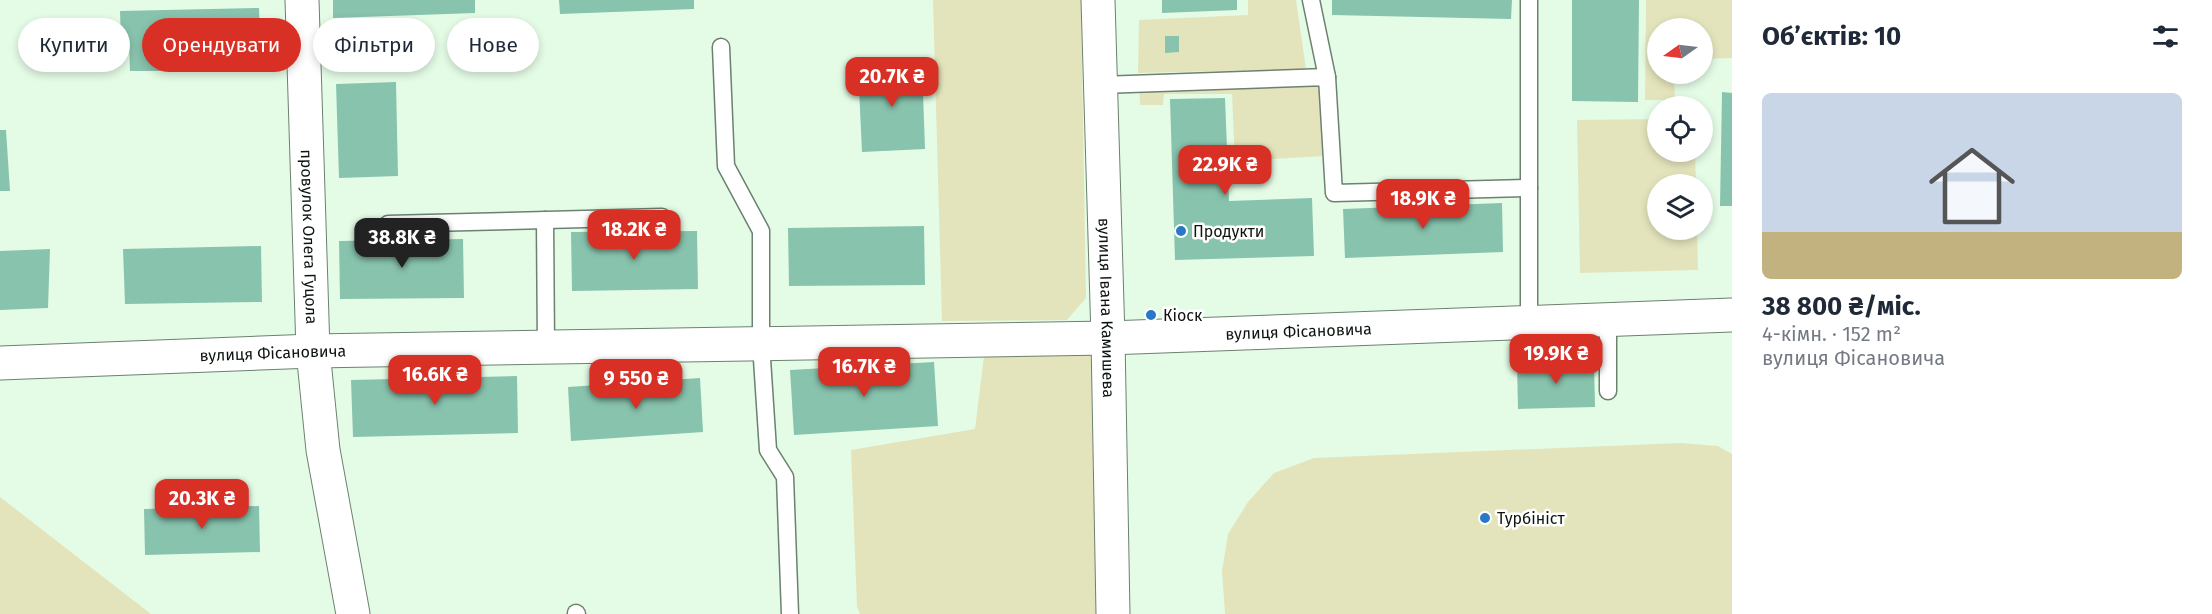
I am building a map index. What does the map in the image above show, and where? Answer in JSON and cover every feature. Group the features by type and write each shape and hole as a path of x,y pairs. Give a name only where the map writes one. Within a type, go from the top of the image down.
{"street":[{"name":"провулок Олега Гуцола","path":"302,0 313,351 323,450 353,614"},
{"name":"вулиця Івана Камишева","path":"1098,0 1113,614"},
{"name":"вулиця Фісановича","path":"0,363 313,351 1108,338 1732,315"}],"lane":[{"path":"1311,0 1327,77 1334,193 1529,188"},
{"path":"1529,0 1529,322"},
{"path":"721,47 726,166 761,231 761,344 768,450 785,477 790,614"},
{"path":"1101,85 1327,77"},
{"path":"388,224 662,217"},
{"path":"545,220 546,347"},
{"path":"1608,320 1608,391"}],"green space":[{"path":"933,0 1081,0 1086,298 1067,320 942,321"},
{"path":"1248,0 1296,0 1306,69 1138,73 1139,20 1248,15"},
{"path":"1646,0 1732,0 1732,58 1713,59 1713,18 1647,18 1647,84 1674,84 1675,96 1647,96 1645,100"},
{"path":"1320,84 1326,156 1235,161 1232,94 1164,94 1163,105 1140,105 1139,88"},
{"path":"1647,119 1647,162 1695,162 1696,174 1647,174 1647,240 1697,240 1698,270 1580,273 1577,120"},
{"path":"1067,352 1108,358 1113,614 860,614 857,607 851,450 975,429 984,356"},
{"name":"Турбініст","path":"1680,443 1718,446 1732,454 1732,614 1225,614 1222,571 1228,534 1248,502 1274,473 1314,458"},
{"path":"0,497 151,614 0,614"}],"building":[{"path":"333,0 475,0 475,13 333,18"},
{"path":"559,0 694,0 694,9 560,14"},
{"path":"1162,0 1237,0 1237,10 1162,13"},
{"path":"1332,0 1512,0 1511,19 1332,15"},
{"path":"1572,0 1639,0 1638,102 1572,101"},
{"path":"259,8 259,18 142,18 142,71 130,71 130,18 120,18 120,11"},
{"path":"1165,36 1179,36 1179,52 1165,53"},
{"path":"922,64 925,149 862,152 858,67"},
{"path":"396,82 398,176 339,178 336,84"},
{"path":"1722,92 1732,93 1732,206 1720,206"},
{"path":"1225,98 1229,201 1312,198 1314,256 1175,260 1170,99"},
{"path":"0,130 6,130 10,191 0,191"},
{"path":"1502,203 1503,252 1345,258 1343,209"},
{"path":"924,226 925,285 789,286 788,228"},
{"path":"697,231 698,289 572,291 571,232"},
{"path":"463,239 464,298 340,299 339,241"},
{"path":"261,246 262,302 125,304 123,249"},
{"path":"50,249 48,308 0,310 0,251"},
{"path":"934,362 938,426 794,435 790,370"},
{"path":"1594,362 1595,407 1518,409 1517,363"},
{"path":"517,376 518,433 353,437 351,380"},
{"path":"700,378 703,432 571,441 568,387"},
{"path":"259,506 260,552 145,555 144,509"}],"place":[{"name":"Продукти","path":"1181,231"},
{"name":"Кіоск","path":"1151,315"},
{"name":"Турбініст","path":"1485,518"}]}
